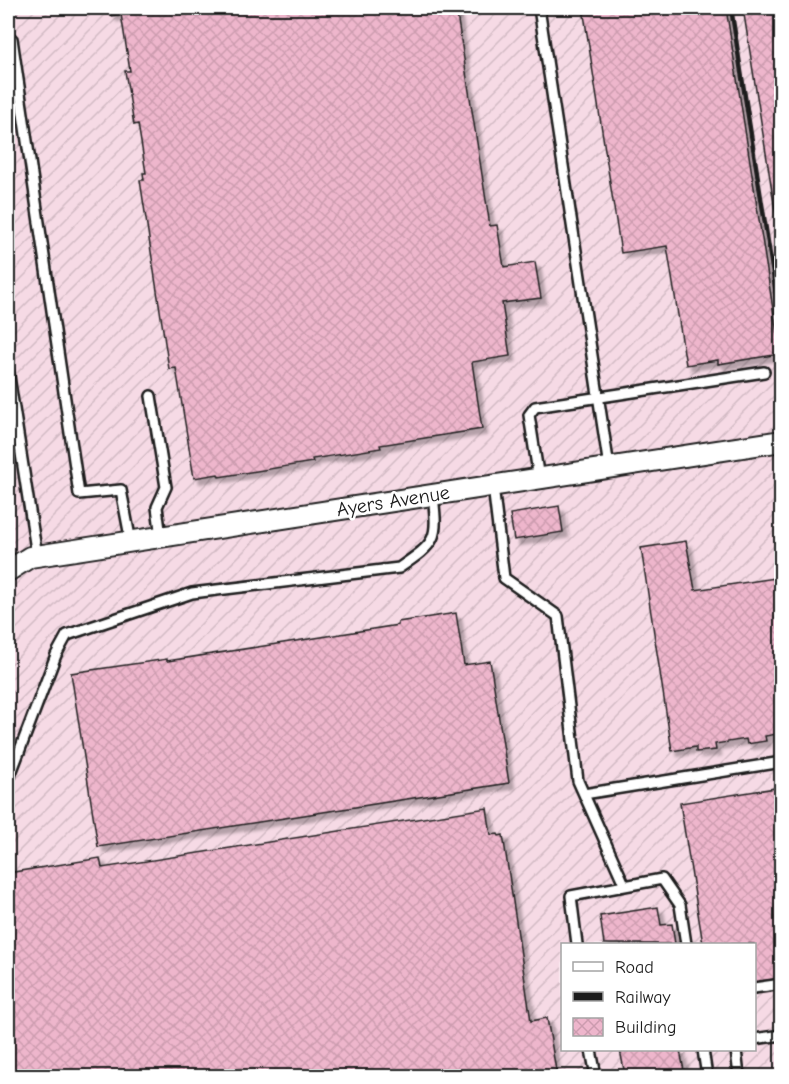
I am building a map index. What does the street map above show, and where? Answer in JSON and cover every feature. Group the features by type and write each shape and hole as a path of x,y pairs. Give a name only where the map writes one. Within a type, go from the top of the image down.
{"street":[{"name":"Ayers Avenue","path":"8,572 30,557 782,441"}],"lane":[{"path":"539,8 609,467"},
{"path":"12,39 79,494 121,490 131,542"},
{"path":"8,370 37,556"},
{"path":"539,478 529,415 535,407 764,372"},
{"path":"151,396 166,487 157,507 161,537"},
{"path":"493,486 504,578 558,616 578,781 625,886"},
{"path":"8,781 56,655 67,635 192,593 399,568 426,549 437,528 433,495"},
{"path":"584,794 782,762"},
{"path":"577,943 571,896 662,879 680,905 686,943"},
{"path":"756,988 782,984"},
{"path":"756,1038 782,1035"},
{"path":"591,1051 596,1077"},
{"path":"703,1051 707,1077"},
{"path":"735,1051 740,1077"}],"shaded area":[{"path":"8,8 781,8 781,1076 8,1076"}],"building":[{"path":"110,8 456,8 490,226 497,225 504,267 535,262 541,298 502,303 510,356 472,362 482,429 380,445 381,448 312,459 313,462 219,477 218,474 194,478 176,368 169,369 140,180 144,180 143,173 146,173 138,124 134,125 125,71 130,71 121,14 111,16"},
{"path":"583,8 726,8 780,354 718,364 718,360 686,365 667,246 621,253"},
{"path":"743,8 782,8 782,254"},
{"path":"559,506 563,532 514,540 510,514"},
{"path":"686,541 695,590 782,577 782,733 765,736 766,741 747,744 746,739 715,744 716,750 696,752 696,747 672,751 641,548"},
{"path":"456,613 464,665 490,661 509,783 98,847 71,673 167,659 167,661 398,625 398,622"},
{"path":"782,787 782,978 756,982 756,943 703,943 680,803"},
{"path":"487,808 491,835 503,835 531,1021 547,1018 557,1076 8,1076 8,873 100,858 102,868"},
{"path":"658,907 661,925 672,924 675,943 604,943 600,916"},
{"path":"620,1051 680,1051 685,1076 614,1076 618,1071 624,1070"}],"railway":[{"path":"731,8 782,331"}]}
